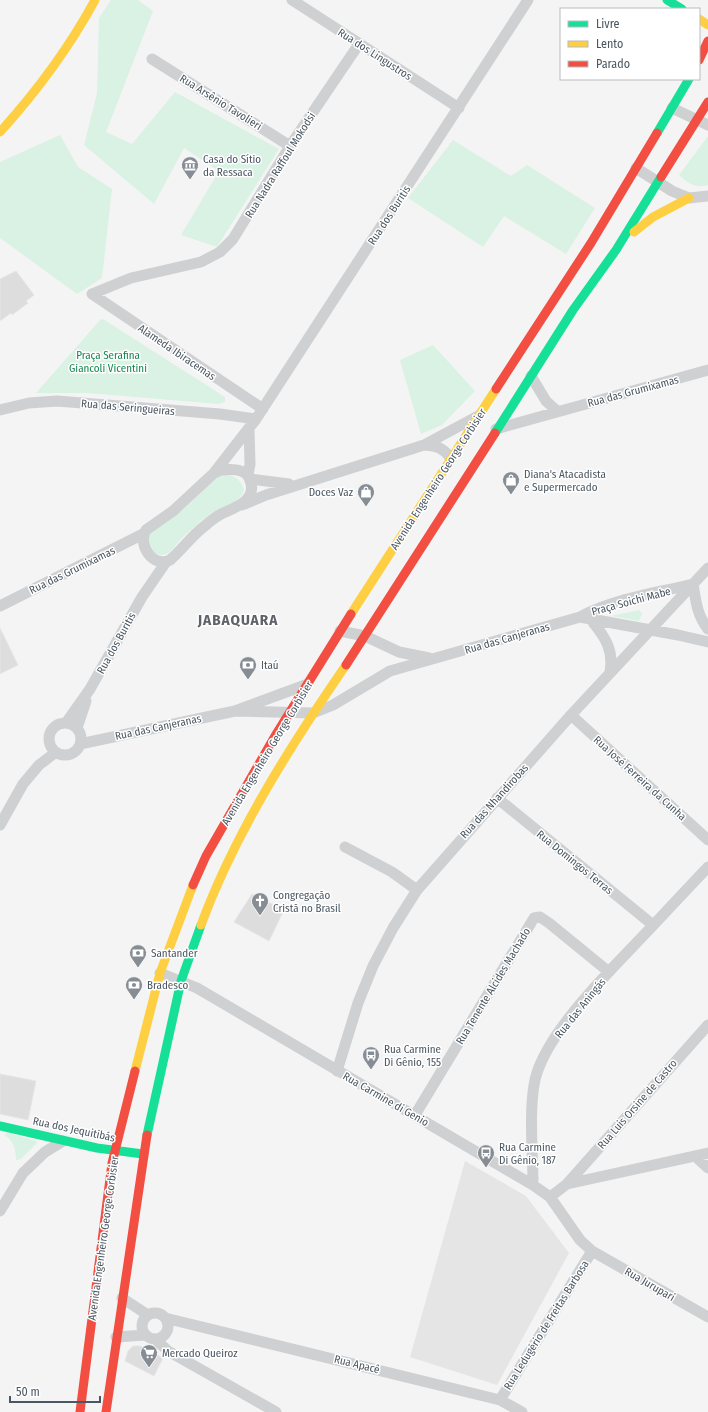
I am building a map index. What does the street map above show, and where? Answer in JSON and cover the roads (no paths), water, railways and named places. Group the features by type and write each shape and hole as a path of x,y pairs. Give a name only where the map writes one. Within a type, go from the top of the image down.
{"main road":[{"path":"0,132 42,83 85,19 95,0"},
{"path":"667,0 680,8"},
{"path":"700,58 708,41"},
{"name":"Avenida Engenheiro George Corbisier","path":"80,1412 112,1163 160,973 184,905 206,856 271,743 340,631 591,243 688,80"},
{"name":"Avenida Engenheiro George Corbisier","path":"106,1412 143,1154 181,981 206,912 226,866 249,821 313,713 365,636 573,310 616,250 708,102"},
{"path":"616,250 643,222 662,210 689,198"},
{"name":"Rua dos Jequitibás","path":"0,1126 63,1141 143,1154"}],"street":[{"name":"Rua dos Lingustros","path":"292,0 459,108"},
{"name":"Rua dos Buritis","path":"214,473 263,409 528,0"},
{"name":"Rua Nadra Raffoul Mokodsi","path":"92,294 131,278 200,262 220,252 233,239 290,146 359,44"},
{"name":"Rua Arsênio Tavolieri","path":"152,59 290,146"},
{"path":"672,108 697,118 708,125"},
{"path":"636,168 658,183 689,198 708,196"},
{"name":"Alameda Ibiracemas","path":"92,294 263,409"},
{"name":"Rua das Grumixamas","path":"496,429 708,370"},
{"path":"531,376 546,401 557,411"},
{"name":"Rua das Seringueiras","path":"0,410 29,403 57,401 220,414 256,419"},
{"path":"143,534 144,550 161,561 177,554 182,546 205,525 220,515 266,495 298,484 424,445 480,415"},
{"path":"241,506 250,492 248,429"},
{"path":"424,445 441,448 446,451 451,459"},
{"path":"214,473 229,470 240,471 249,477 278,484 298,484"},
{"name":"Rua das Grumixamas","path":"0,606 143,534 154,523 174,511 214,473"},
{"name":"Rua dos Buritis","path":"66,723 90,689 161,561"},
{"name":"Rua das Nhandirobas","path":"337,1071 358,1003 373,966 393,928 417,890 571,715 708,568"},
{"path":"694,584 696,608 700,618 708,630"},
{"name":"Praça Soichi Mabe","path":"580,617 607,606 694,584"},
{"name":"Rua das Canjeranas","path":"235,710 313,713 333,705 390,671 580,617"},
{"name":"Praça Soichi Mabe","path":"580,617 592,621 694,638 708,642"},
{"path":"592,621 606,639 611,652 610,672"},
{"name":"Rua das Canjeranas","path":"340,631 365,636 393,650 434,659"},
{"path":"390,671 393,660 393,650"},
{"name":"Rua das Canjeranas","path":"80,744 235,710 308,684"},
{"name":"Rua dos Buritis","path":"77,728 90,689"},
{"name":"Rua José Ferreira da Cunha","path":"571,715 708,840"},
{"path":"66,723 77,728 80,734 80,744 78,748 70,754 61,754 56,752 50,744 50,734 56,726 66,723"},
{"path":"0,825 23,784 39,765 56,752"},
{"name":"Rua Domingos Terras","path":"497,798 653,925"},
{"path":"345,847 392,872 417,890"},
{"name":"Rua das Aningás","path":"533,1184 534,1084 540,1065 550,1046 574,1013 609,972 708,867"},
{"name":"Rua Tenente Alcides Machado","path":"415,1115 534,918 540,917 549,923 609,972"},
{"name":"Rua Carmine di Genio","path":"160,973 197,988 533,1184 550,1197 580,1240 592,1251"},
{"name":"Rua Luis Orsine de Castro","path":"567,1184 706,1031"},
{"path":"0,1211 23,1173 45,1152 63,1141"},
{"path":"550,1197 567,1184 708,1153"},
{"path":"695,1156 708,1168"},
{"name":"Rua Jurupari","path":"592,1251 708,1317"},
{"name":"Rua Ledugério de Freitas Barbosa","path":"500,1400 592,1251"},
{"path":"116,1337 154,1337 167,1332 166,1322 158,1313 148,1315 122,1298"},
{"path":"148,1315 142,1324 168,1350 276,1412"},
{"name":"Rua Apacê","path":"166,1322 189,1323 500,1400 522,1412"}],"place":[{"name":"Casa do Sítio da Ressaca","path":"190,180"},
{"name":"Diana's Atacadista e Supermercado","path":"511,495"},
{"name":"Doces Vaz","path":"366,507"},
{"name":"Itaú","path":"248,680"},
{"name":"Congregação Cristã no Brasil","path":"260,916"},
{"name":"Santander","path":"138,968"},
{"name":"Bradesco","path":"134,1000"},
{"name":"Rua Carmine Di Gênio, 155","path":"371,1070"},
{"name":"Rua Carmine Di Gênio, 187","path":"486,1168"},
{"name":"Mercado Queiroz","path":"149,1368"}],"district":[{"name":"JABAQUARA","path":"238,620"}],"park label":[{"name":"Praça Serafina Giancoli Vicentini","path":"108,361"}]}
